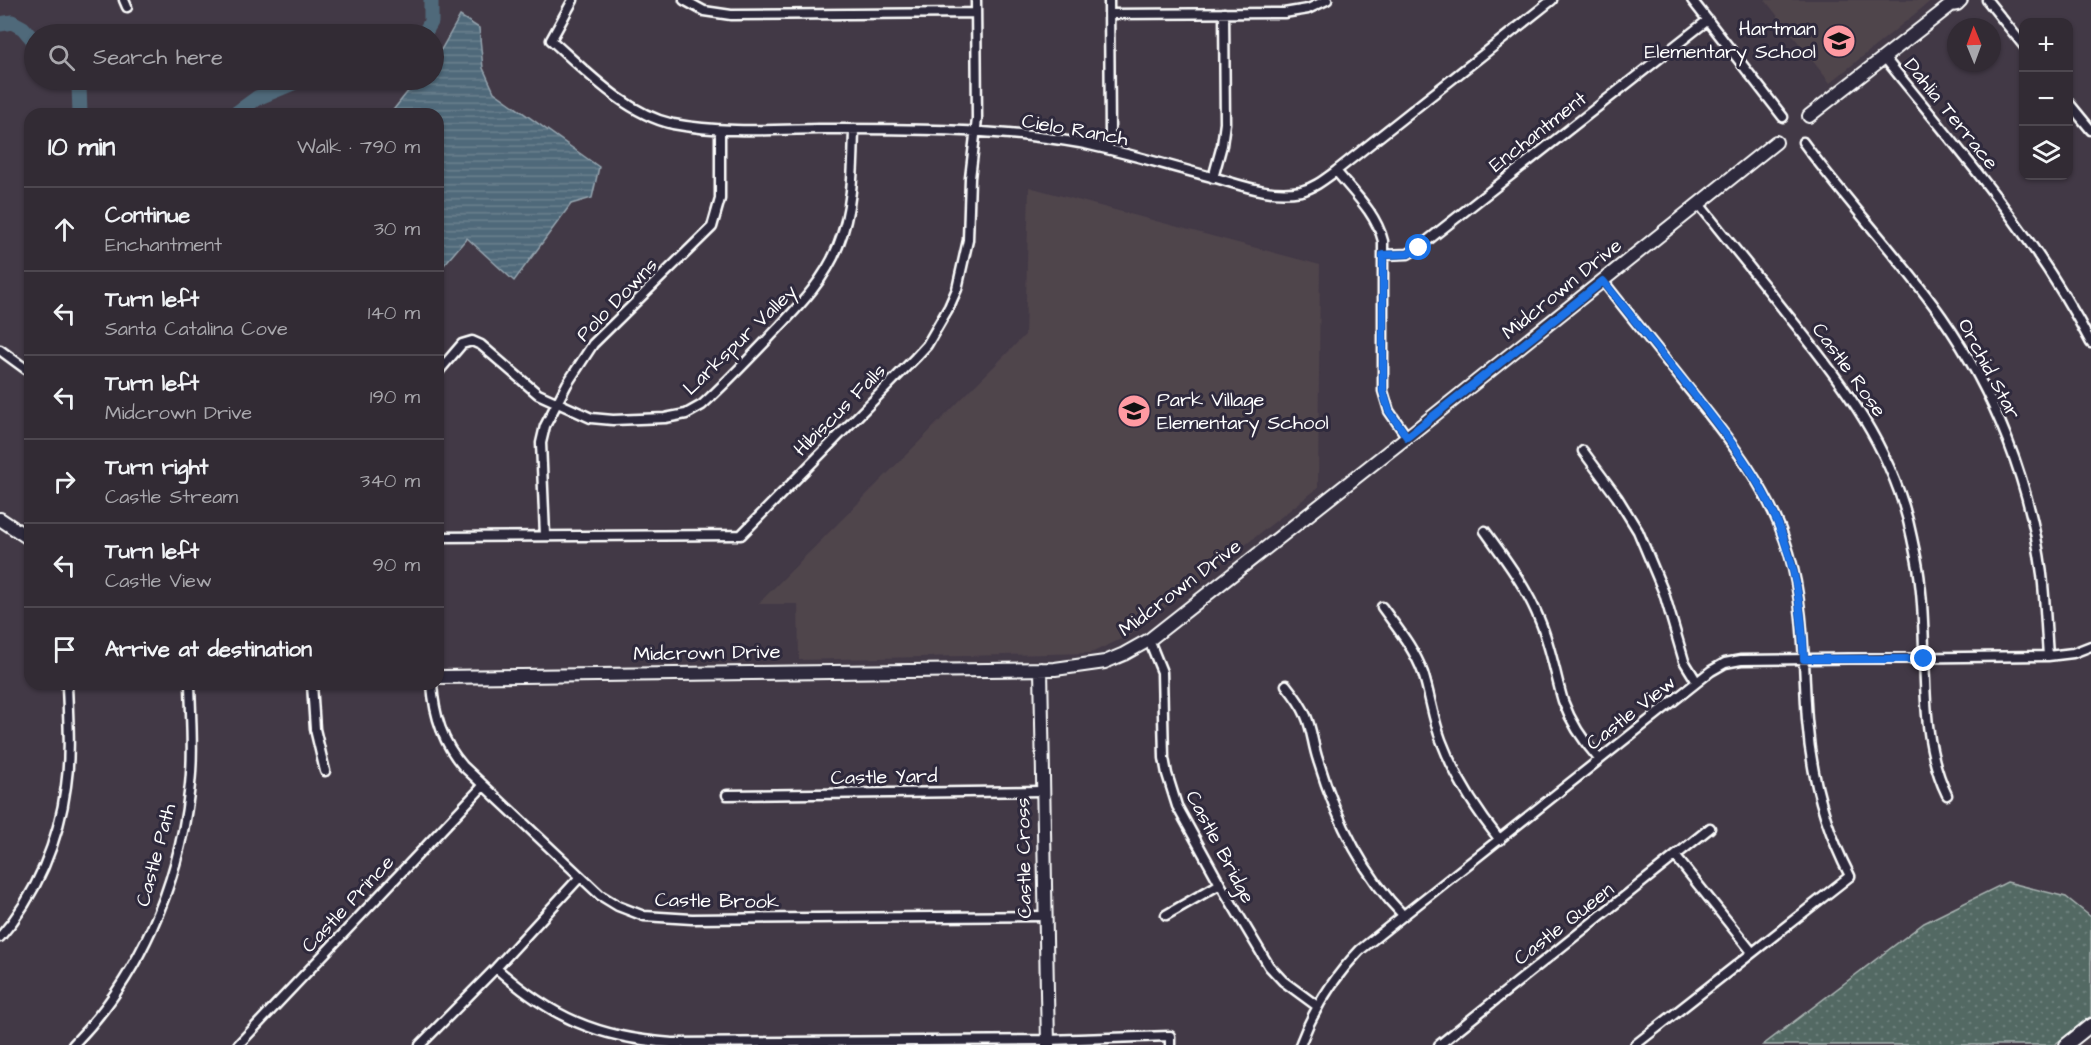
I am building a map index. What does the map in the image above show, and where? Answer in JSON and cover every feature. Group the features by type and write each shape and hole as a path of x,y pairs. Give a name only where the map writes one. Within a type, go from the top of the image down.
{"street":[{"name":"Cielo Ranch","path":"573,0 551,40 627,104 672,123 720,130 945,129 1053,140 1108,149 1261,191 1288,193 1315,185 1336,171 1552,0"},
{"path":"684,0 704,11 731,15 976,13"},
{"name":"Hibiscus Falls","path":"444,537 741,535 927,345 957,289 964,264 968,233 970,167 976,132 976,0"},
{"path":"1108,149 1109,0"},
{"path":"1109,14 1284,13 1308,9 1327,0"},
{"path":"1692,0 1782,117"},
{"path":"1987,0 2019,40"},
{"path":"1809,116 1955,2"},
{"path":"1213,178 1225,130 1224,13"},
{"name":"Enchantment","path":"1383,255 1408,254 1419,248 1708,20"},
{"name":"Dahlia Terrace","path":"1884,57 2019,226 2063,291 2091,343"},
{"path":"2073,108 2091,130"},
{"name":"Larkspur Valley","path":"444,365 462,344 472,340 481,345 538,394 591,418 654,419 686,414 702,405 811,294 826,269 838,246 847,214 853,178 854,129"},
{"name":"Polo Downs","path":"545,536 541,443 545,426 593,344 712,227 720,199 720,130"},
{"name":"Midcrown Drive","path":"444,672 467,675 1041,669 1105,662 1149,640 1776,142"},
{"name":"Orchid Star","path":"1803,142 1941,316 1975,369 2012,451 2035,536 2044,597 2048,656"},
{"path":"1336,171 1377,223 1383,241 1383,391 1389,411 1407,437"},
{"name":"Castle Rose","path":"1699,204 1827,363 1856,403 1874,434 1892,473 1912,536 1921,584 1930,736 1939,776 1947,795"},
{"path":"1603,281 1731,442 1764,492 1778,522 1789,554 1799,597 1807,721 1816,786 1840,857 1850,876 1635,1045"},
{"path":"0,350 24,368"},
{"path":"1583,451 1617,497 1638,531 1664,593 1684,661 1697,682"},
{"path":"0,519 24,534"},
{"path":"1485,531 1525,589 1549,644 1570,718 1588,747 1599,759"},
{"path":"1382,607 1408,642 1416,657 1425,680 1441,739 1453,769 1470,799 1500,840"},
{"name":"Castle Bridge","path":"1149,640 1162,672 1164,758 1172,794 1220,884 1269,966 1283,981 1317,1006"},
{"name":"Castle View","path":"1300,1045 1317,1006 1330,985 1365,946 1599,759 1697,682 1725,663 1804,659 2048,656 2073,653 2091,646"},
{"name":"Castle Cross","path":"1041,669 1048,1042"},
{"name":"Midcrown Drive","path":"444,677 456,678 467,675"},
{"path":"1286,685 1307,717 1317,759 1341,822 1366,868 1390,902 1404,915"},
{"path":"0,937 24,904 39,876 52,847 61,817 69,755 68,690"},
{"name":"Castle Path","path":"73,1045 110,1001 134,963 155,922 171,880 183,836 189,791 192,739 190,690"},
{"path":"312,690 315,729 325,771"},
{"name":"Castle Brook","path":"433,690 435,713 445,741 463,766 600,896 635,914 655,918 1045,916"},
{"name":"Castle Prince","path":"238,1045 483,786"},
{"name":"Castle Yard","path":"727,795 1042,792"},
{"name":"Castle Queen","path":"1439,1045 1710,828"},
{"path":"1676,857 1752,952"},
{"path":"420,1045 496,968 580,877"},
{"path":"1166,915 1220,884"},
{"path":"496,968 523,992 572,1021 596,1030 646,1041 1170,1041"},
{"path":"2066,1045 2091,1025"}],"shaded area":[{"name":"Hartman Elementary School","path":"1765,0 1932,0 1830,83"},
{"name":"Park Village Elementary School","path":"1029,187 1320,265 1318,488 1130,635 1091,653 799,660 798,604 758,604 1025,335"}],"green space":[{"path":"2007,882 2066,897 2091,917 2091,1016 2054,1045 1763,1045 1924,923"}],"water":[{"path":"460,16 479,28 483,68 494,92 599,167 592,198 571,204 514,281 467,238 444,265 444,108 395,108 409,90 444,90 444,44"}],"waterway":[{"path":"430,24 431,0"},
{"path":"0,24 12,22 24,29"},
{"path":"79,90 80,108"},
{"path":"243,108 257,98 276,90"}],"place":[{"name":"Hartman Elementary School","path":"1839,41"},
{"name":"Park Village Elementary School","path":"1134,411"}],"route":[{"path":"1419,248 1408,254 1383,255 1383,391 1389,411 1407,437 1603,281 1731,442 1764,492 1789,554 1799,597 1804,659 1924,659"}]}
